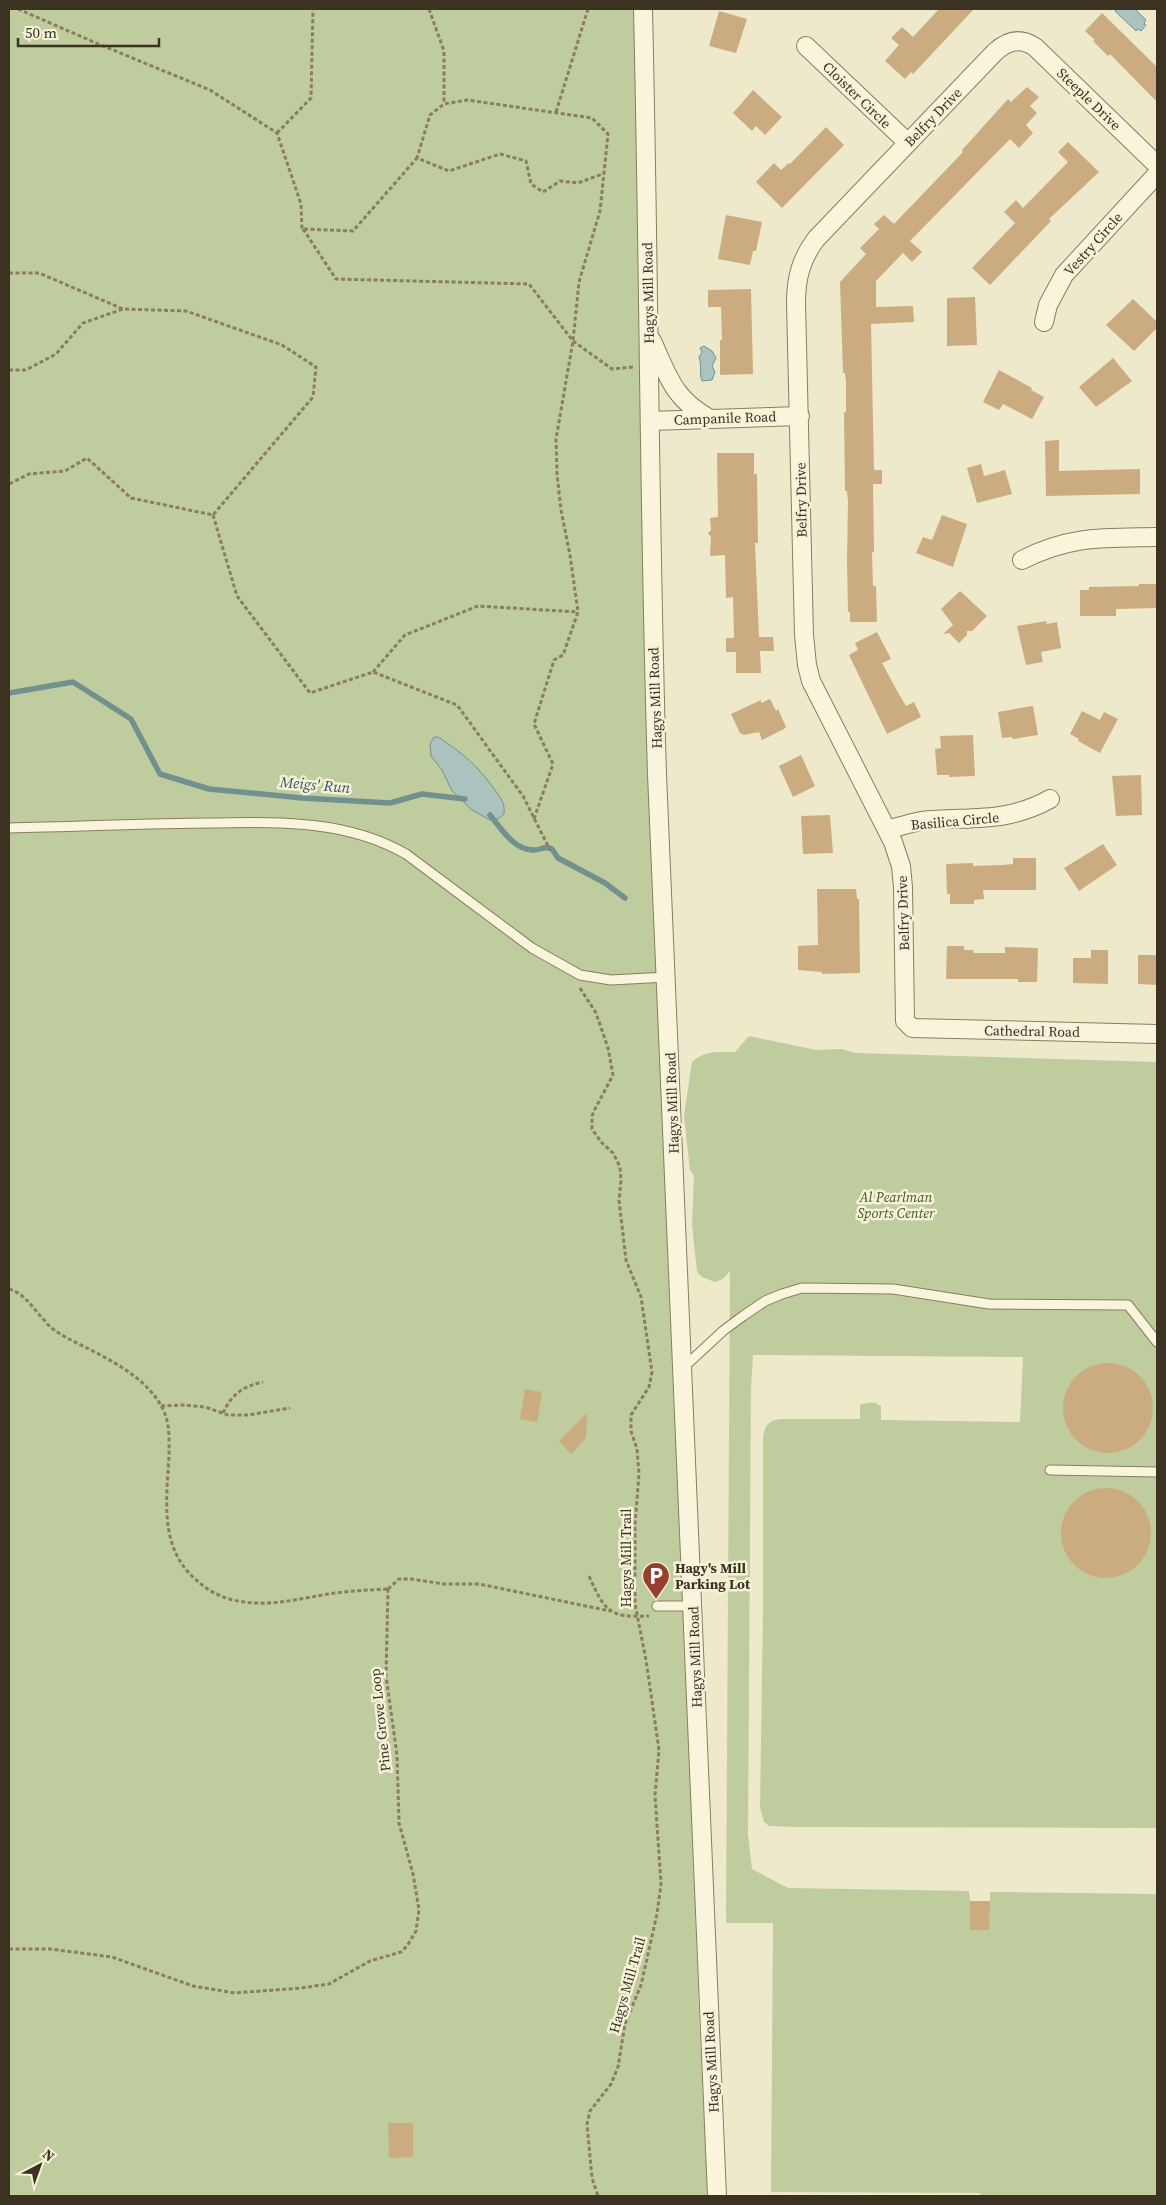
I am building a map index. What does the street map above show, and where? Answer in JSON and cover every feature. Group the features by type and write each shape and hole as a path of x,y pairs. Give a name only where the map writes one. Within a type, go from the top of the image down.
{"street":[{"name":"Hagys Mill Road","path":"643,9 656,726 717,2196"},
{"name":"Belfry Drive","path":"908,1026 905,1021 902,877 898,854 811,681 807,665 804,635 796,287 803,261 809,249 825,228 995,52 1002,46 1016,41"},
{"name":"Steeple Drive","path":"1016,41 1024,41 1034,46 1157,165"},
{"name":"Cloister Circle","path":"806,46 908,143"},
{"name":"Vestry Circle","path":"1044,322 1048,305 1064,275 1157,174"},
{"path":"650,335 677,394 694,410 710,419"},
{"name":"Campanile Road","path":"650,421 800,416"},
{"path":"1022,560 1037,552 1068,541 1157,537"},
{"name":"Basilica Circle","path":"887,830 919,822 987,819 1008,816 1023,812 1050,799"},
{"name":"Cathedral Road","path":"908,1026 912,1028 1157,1034"}],"lane":[{"path":"9,828 242,823 303,824 356,832 389,844 406,854 532,948 580,975 611,980 667,977"},
{"path":"683,1368 724,1330 744,1316 773,1298 802,1288 893,1289 989,1304 1128,1305 1157,1342"},
{"path":"1050,1470 1157,1472"},
{"path":"657,1611 692,1606"}],"path":[{"path":"18,9 210,90 277,133 301,204 302,229 336,279 529,284 573,341 612,369 650,364"},
{"path":"277,133 311,98 313,9"},
{"path":"429,9 444,50 444,104"},
{"path":"556,112 588,9"},
{"path":"302,229 353,231 417,158 430,115 444,104 467,100 592,118 608,134 600,211 579,282 573,341 556,439 556,474 578,612 563,656 554,660 534,724 553,764 534,819"},
{"path":"417,158 449,171 500,154 526,161 531,184 543,192 560,181 578,183 605,172"},
{"path":"9,273 39,273 123,310"},
{"path":"9,370 26,370 56,354 83,323 123,310 186,310 282,345 316,368 313,398 213,515"},
{"path":"9,484 29,474 65,471 87,458 131,498 213,515"},
{"path":"213,515 236,596 310,693 373,672 405,635 478,606 578,612"},
{"path":"373,672 457,705 522,796 550,850"},
{"name":"Hagys Mill Trail","path":"567,968 596,1013 608,1048 613,1076 592,1116 592,1128 602,1143 613,1153 620,1167 619,1200 626,1260 641,1297 652,1372 649,1387 631,1415 631,1431 637,1449 639,1474 635,1525 635,1604 646,1660 659,1750 655,1795 661,1884 649,1953 640,1985 625,2024 618,2067 611,2084 590,2110 587,2124 592,2178 598,2196"},
{"path":"9,1290 26,1298 52,1329 107,1357 121,1367 144,1385 161,1406 166,1415 169,1435 166,1503 169,1535 176,1554 186,1570 206,1589 221,1597 259,1603 289,1601 345,1592 388,1589 399,1579 444,1584 479,1584 610,1611 629,1617 657,1611"},
{"path":"223,1413 235,1394 253,1384 263,1382"},
{"path":"161,1406 205,1407 223,1413 248,1415 290,1408"},
{"path":"589,1576 601,1599 610,1611"},
{"name":"Pine Grove Loop","path":"9,1949 50,1949 112,1957 193,1986 235,1993 329,1984 370,1961 401,1952 416,1931 418,1910 414,1874 399,1822 397,1755 386,1676 388,1589"}],"green space":[{"path":"9,9 635,9 649,773 708,2196 9,2196"},
{"name":"Al Pearlman Sports Center","path":"749,1036 816,1050 842,1049 856,1053 1157,1062 1157,1828 794,1827 769,1826 764,1822 760,1808 763,1438 766,1427 772,1421 780,1419 860,1419 860,1405 871,1402 881,1406 881,1420 1020,1422 1023,1357 753,1355 751,1389 748,1834 752,1869 788,1888 969,1891 970,1901 990,1901 990,1892 1157,1894 1157,2196 981,2196 980,2193 771,2192 773,1923 726,1923 730,1271 723,1279 715,1282 702,1277 697,1272 692,1224 694,1176 690,1170 684,1116 692,1062 702,1055 718,1052 735,1052"}],"water":[{"path":"1117,9 1135,9 1146,20 1144,23 1146,25 1141,31 1138,29 1136,31 1115,11"},
{"path":"704,346 712,351 716,358 712,366 715,372 712,380 702,381 699,357 702,352 700,348"},
{"path":"434,737 438,737 455,749 482,774 502,801 504,814 498,819 490,820 472,810 452,791 442,770 431,756 430,744"}],"building":[{"path":"939,9 974,9 913,74 911,72 905,79 885,61 899,45 891,38 902,27 913,37"},
{"path":"719,11 747,19 736,53 709,46"},
{"path":"1102,13 1157,67 1157,102 1110,54 1108,56 1085,31"},
{"path":"1027,87 1039,97 1030,106 1037,113 1026,125 1033,133 1019,148 1010,139 910,241 922,252 912,262 903,253 876,281 876,307 913,306 914,322 871,324 874,470 882,470 882,484 873,484 874,552 872,552 873,586 876,586 877,622 850,622 850,612 848,612 847,561 848,501 847,491 845,491 844,412 846,412 846,382 845,373 843,373 840,282 866,254 860,248 879,229 874,224 884,215 894,224 963,152 962,150 1008,99 1011,102"},
{"path":"753,90 782,117 765,135 756,126 752,131 733,113"},
{"path":"826,127 844,145 782,208 756,182 774,163 781,170 790,164"},
{"path":"1068,142 1099,172 1049,219 1051,221 990,285 972,268 1015,223 1004,212 1016,200 1023,208 1068,162 1058,152"},
{"path":"726,215 762,222 756,251 753,251 750,265 718,259"},
{"path":"751,289 753,374 720,375 721,307 708,307 708,290"},
{"path":"975,297 977,345 947,346 947,298"},
{"path":"1133,299 1157,322 1157,328 1134,351 1106,325"},
{"path":"1113,358 1132,381 1096,407 1079,387"},
{"path":"999,370 1032,388 1031,390 1044,397 1032,419 1003,404 999,410 983,402"},
{"path":"1059,440 1059,471 1140,469 1140,494 1046,496 1045,441"},
{"path":"717,453 754,453 754,474 757,474 758,543 755,543 759,637 773,637 774,651 760,651 761,673 736,673 736,652 726,652 726,638 734,638 733,597 726,598 725,555 710,556 711,537 708,533 711,530 710,518 718,517"},
{"path":"981,464 984,476 1005,470 1012,494 977,503 967,468"},
{"path":"942,515 967,524 953,567 916,553 923,537 932,540"},
{"path":"1139,584 1157,584 1157,608 1116,609 1116,616 1080,616 1080,590 1089,590 1089,587 1139,586"},
{"path":"960,591 987,616 972,631 967,631 967,635 959,643 949,633 943,634 953,625 941,609"},
{"path":"1046,621 1047,624 1057,622 1061,648 1041,652 1043,662 1026,665 1017,626"},
{"path":"877,632 891,659 882,663 906,706 914,702 921,717 887,734 849,655 858,650 855,643"},
{"path":"770,699 776,711 778,709 786,727 762,740 759,732 744,735 740,733 731,714 761,700 761,703"},
{"path":"1033,706 1038,735 1013,739 1012,737 1002,738 998,712"},
{"path":"1082,711 1100,720 1104,712 1118,719 1100,753 1078,741 1079,739 1070,734"},
{"path":"973,735 975,776 949,777 949,775 937,775 935,749 941,748 940,736"},
{"path":"801,755 815,786 793,797 779,766"},
{"path":"1141,775 1142,815 1116,816 1112,776"},
{"path":"830,815 833,853 803,854 801,816"},
{"path":"1103,844 1117,865 1079,891 1064,868"},
{"path":"1013,858 1036,858 1036,890 983,890 984,899 974,900 974,904 950,904 950,894 947,894 946,864 973,863 973,866 1002,865 1013,864"},
{"path":"817,889 856,889 857,899 859,899 860,973 822,974 822,972 798,970 798,946 818,945"},
{"path":"947,946 964,946 964,950 973,950 974,953 1005,953 1005,947 1038,948 1037,982 1018,982 1018,979 946,979"},
{"path":"1091,950 1108,950 1108,984 1073,983 1073,958 1091,958"},
{"path":"1138,955 1157,955 1157,985 1138,984"},
{"path":"1108,1363 1125,1366 1140,1376 1150,1391 1153,1408 1150,1425 1140,1440 1125,1450 1108,1453 1091,1450 1076,1440 1066,1425 1063,1408 1066,1391 1076,1376 1091,1366"},
{"path":"525,1389 542,1392 537,1422 520,1419"},
{"path":"587,1413 586,1438 571,1454 559,1441"},
{"path":"1106,1488 1123,1491 1138,1501 1148,1516 1151,1533 1148,1550 1138,1565 1123,1575 1106,1578 1089,1575 1074,1565 1064,1550 1061,1533 1064,1516 1074,1501 1089,1491"},
{"path":"970,1901 990,1901 989,1930 970,1930"},
{"path":"388,2123 413,2123 413,2157 389,2158"}],"waterway":[{"name":"Meigs' Run","path":"9,693 73,682 131,719 160,774 209,789 302,798 390,803 422,794 465,799"},
{"name":"Meigs' Run","path":"490,815 508,837 519,846 532,850 552,849 558,858 605,883 625,898"}],"place":[{"name":"Hagy's Mill Parking Lot","path":"656,1600"}]}
